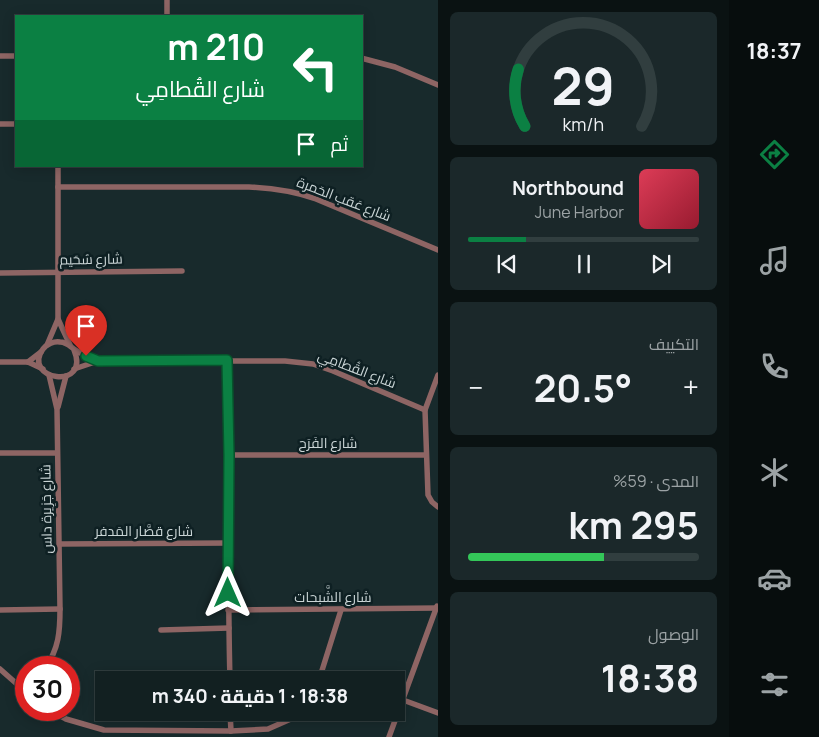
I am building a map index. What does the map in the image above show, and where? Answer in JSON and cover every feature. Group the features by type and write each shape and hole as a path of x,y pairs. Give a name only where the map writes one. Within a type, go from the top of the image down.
{"street":[{"path":"167,0 167,15"},
{"path":"0,56 15,56"},
{"path":"363,59 395,67 438,85"},
{"path":"0,124 15,124"},
{"path":"43,369 40,358 58,318 58,167"},
{"name":"شارع عَقب الحَمرة","path":"58,187 274,188 300,193 316,199 438,250"},
{"name":"شارع سُحَيم","path":"0,273 182,271"},
{"path":"0,362 28,362 54,377 66,376 74,369 77,360 58,318"},
{"path":"47,345 58,341 72,348"},
{"name":"شارع القُطامِي","path":"72,348 98,361"},
{"path":"28,362 42,352"},
{"path":"227,360 230,671"},
{"name":"شارع القُطامِي","path":"74,369 98,361 227,360 285,361 313,364 425,410"},
{"name":"شارع جَزِيرة داس","path":"49,375 57,409 60,544 60,637 53,656"},
{"path":"438,375 425,410 428,495 438,507"},
{"name":"شارع جَزِيرة داس","path":"57,409 66,376"},
{"path":"0,453 57,453"},
{"name":"شارع الفَرَح","path":"229,455 426,455"},
{"name":"شارع قصَّار المَدفر","path":"60,544 228,543"},
{"path":"405,695 437,607"},
{"name":"شارع الشَّبحات","path":"228,610 341,610 437,607"},
{"path":"0,610 60,609"},
{"path":"323,671 341,610"},
{"path":"161,630 228,628"},
{"path":"0,669 15,681"},
{"path":"405,701 438,713"},
{"path":"73,721 104,730 231,731 268,729 287,721"},
{"path":"230,721 231,731"},
{"path":"389,737 395,721"}],"route":[{"path":"86,356 98,361 227,360 229,455 228,593"}]}
